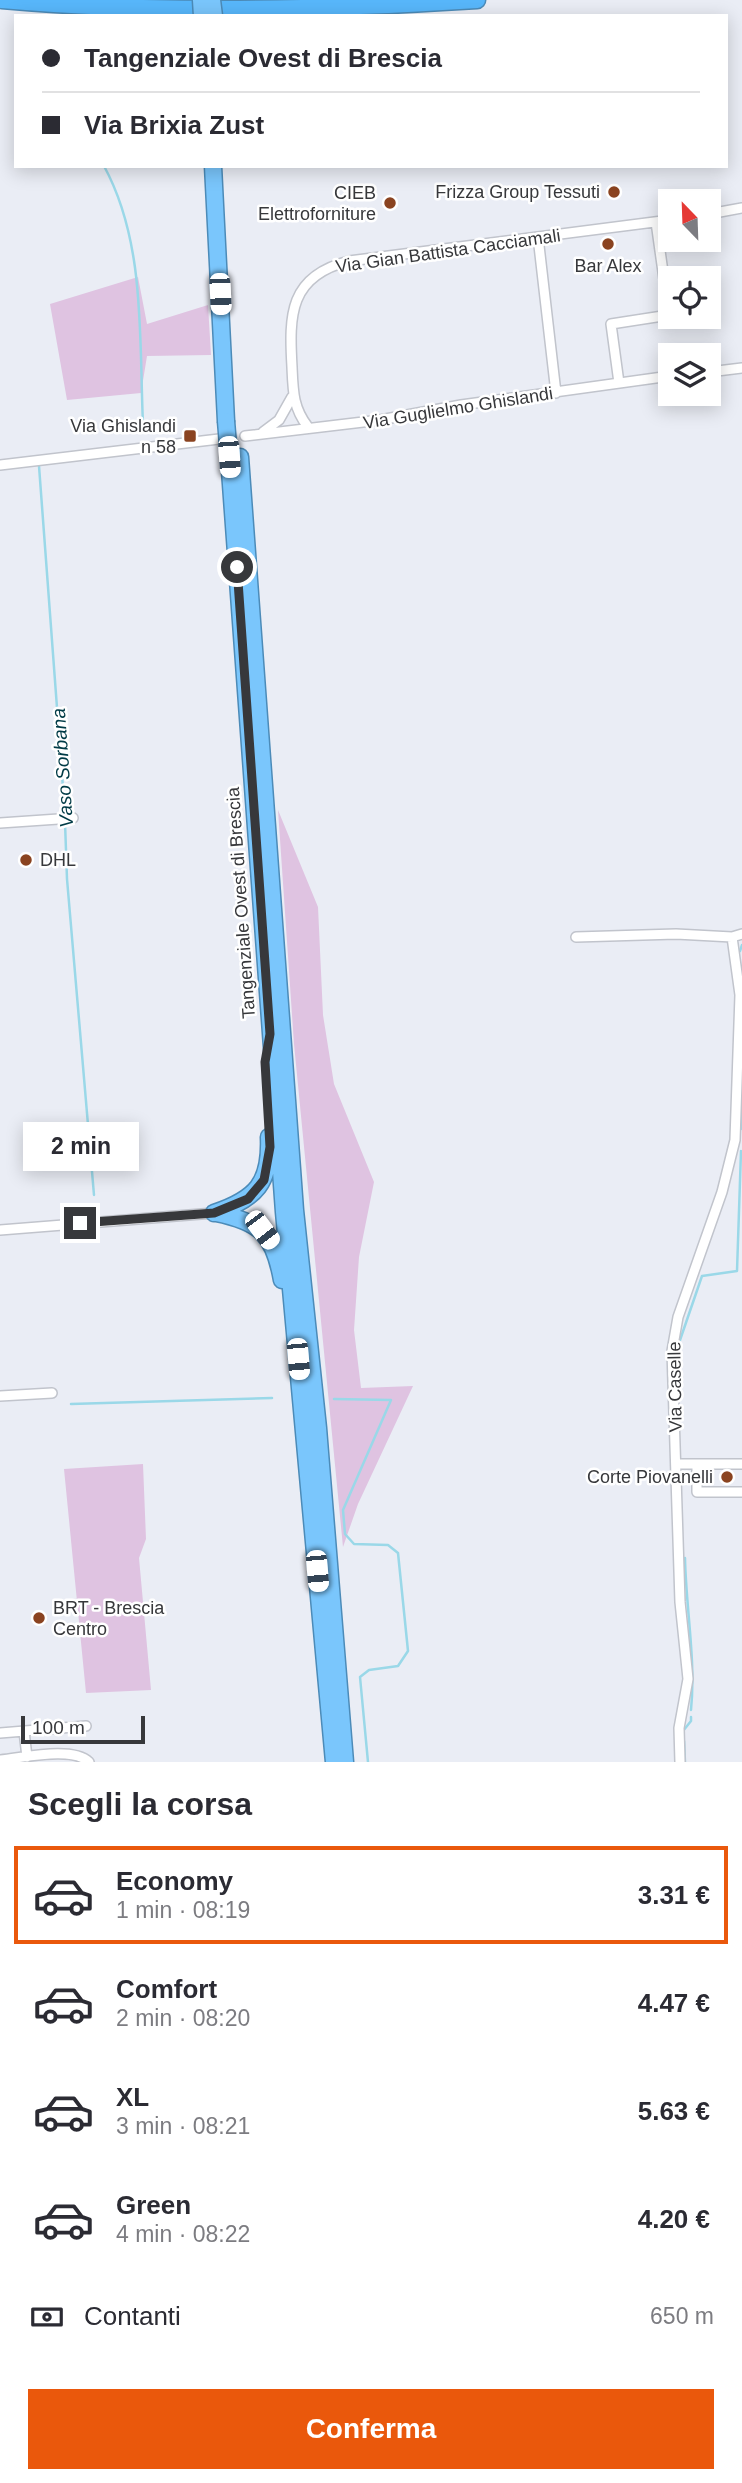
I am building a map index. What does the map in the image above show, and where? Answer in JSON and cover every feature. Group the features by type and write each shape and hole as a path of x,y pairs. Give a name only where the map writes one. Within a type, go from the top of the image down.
{"highway":[{"path":"2,0 108,7 320,9 477,0"},
{"name":"Tangenziale Ovest di Brescia","path":"213,168 232,421 270,1034 334,1762"},
{"name":"Tangenziale Ovest di Brescia","path":"224,168 232,421"},
{"name":"Tangenziale Ovest di Brescia","path":"234,457 295,1210 318,1428 345,1762"},
{"path":"214,1213 248,1199 264,1180 270,1147 265,1062 270,1034"},
{"path":"214,1213 251,1223 271,1242 278,1260 286,1321 298,1359"}],"street":[{"path":"721,212 742,208"},
{"path":"619,383 611,324 669,315 656,222"},
{"name":"Via Gian Battista Cacciamali","path":"308,428 299,416 292,397 290,323 294,305 311,279 325,270 349,261 656,222"},
{"path":"538,237 556,393"},
{"path":"721,371 742,368"},
{"name":"Via Guglielmo Ghislandi","path":"292,397 279,419 269,429 250,436 658,378"},
{"path":"0,465 219,439"},
{"path":"0,823 73,818"},
{"path":"576,937 676,934 732,937 742,934"},
{"name":"Via Caselle","path":"680,1762 679,1728 688,1679 680,1602 672,1362 674,1336 726,1179 735,1140 740,1068 740,995 732,937"},
{"path":"0,1230 214,1213"},
{"path":"0,1396 52,1393"},
{"path":"677,1464 742,1464"},
{"path":"697,1464 697,1492 742,1492"},
{"path":"0,1733 86,1726"},
{"path":"24,1731 27,1758"},
{"path":"0,1760 74,1754 89,1762"}],"shaded area":[{"path":"138,277 147,324 208,305 211,355 147,356 141,393 67,400 50,304"},
{"path":"278,810 318,907 323,1015 334,1084 374,1182 359,1257 354,1330 361,1388 413,1386 358,1504 343,1547 294,1044"},
{"path":"143,1464 146,1539 139,1558 151,1690 86,1693 64,1469"}],"waterway":[{"name":"Vaso Sorbana","path":"105,168 118,196 134,259 140,325 143,424"},
{"name":"Vaso Sorbana","path":"39,466 65,815"},
{"name":"Vaso Sorbana","path":"65,822 67,879 94,1195"},
{"path":"740,951 742,945"},
{"path":"740,965 742,979"},
{"path":"741,1084 741,1129"},
{"path":"678,1386 679,1343 702,1276 737,1271 741,1151"},
{"path":"71,1404 272,1398"},
{"path":"334,1399 391,1400 343,1510 345,1534 354,1544 388,1545 398,1553 408,1651 398,1666 369,1670 360,1677 368,1762"},
{"path":"685,1558 692,1672 691,1710"},
{"path":"683,1731 691,1717"},
{"path":"684,1741 685,1762"}],"place":[{"name":"Frizza Group Tessuti","path":"614,192"},
{"name":"CIEB Elettroforniture","path":"390,203"},
{"name":"Bar Alex","path":"608,244"},
{"name":"Via Ghislandi n 58","path":"190,436"},
{"name":"DHL","path":"26,860"},
{"name":"Corte Piovanelli","path":"727,1477"},
{"name":"BRT - Brescia Centro","path":"39,1618"}],"route":[{"path":"80,1223 214,1213 248,1199 264,1180 270,1147 265,1062 270,1034 237,567"}]}
